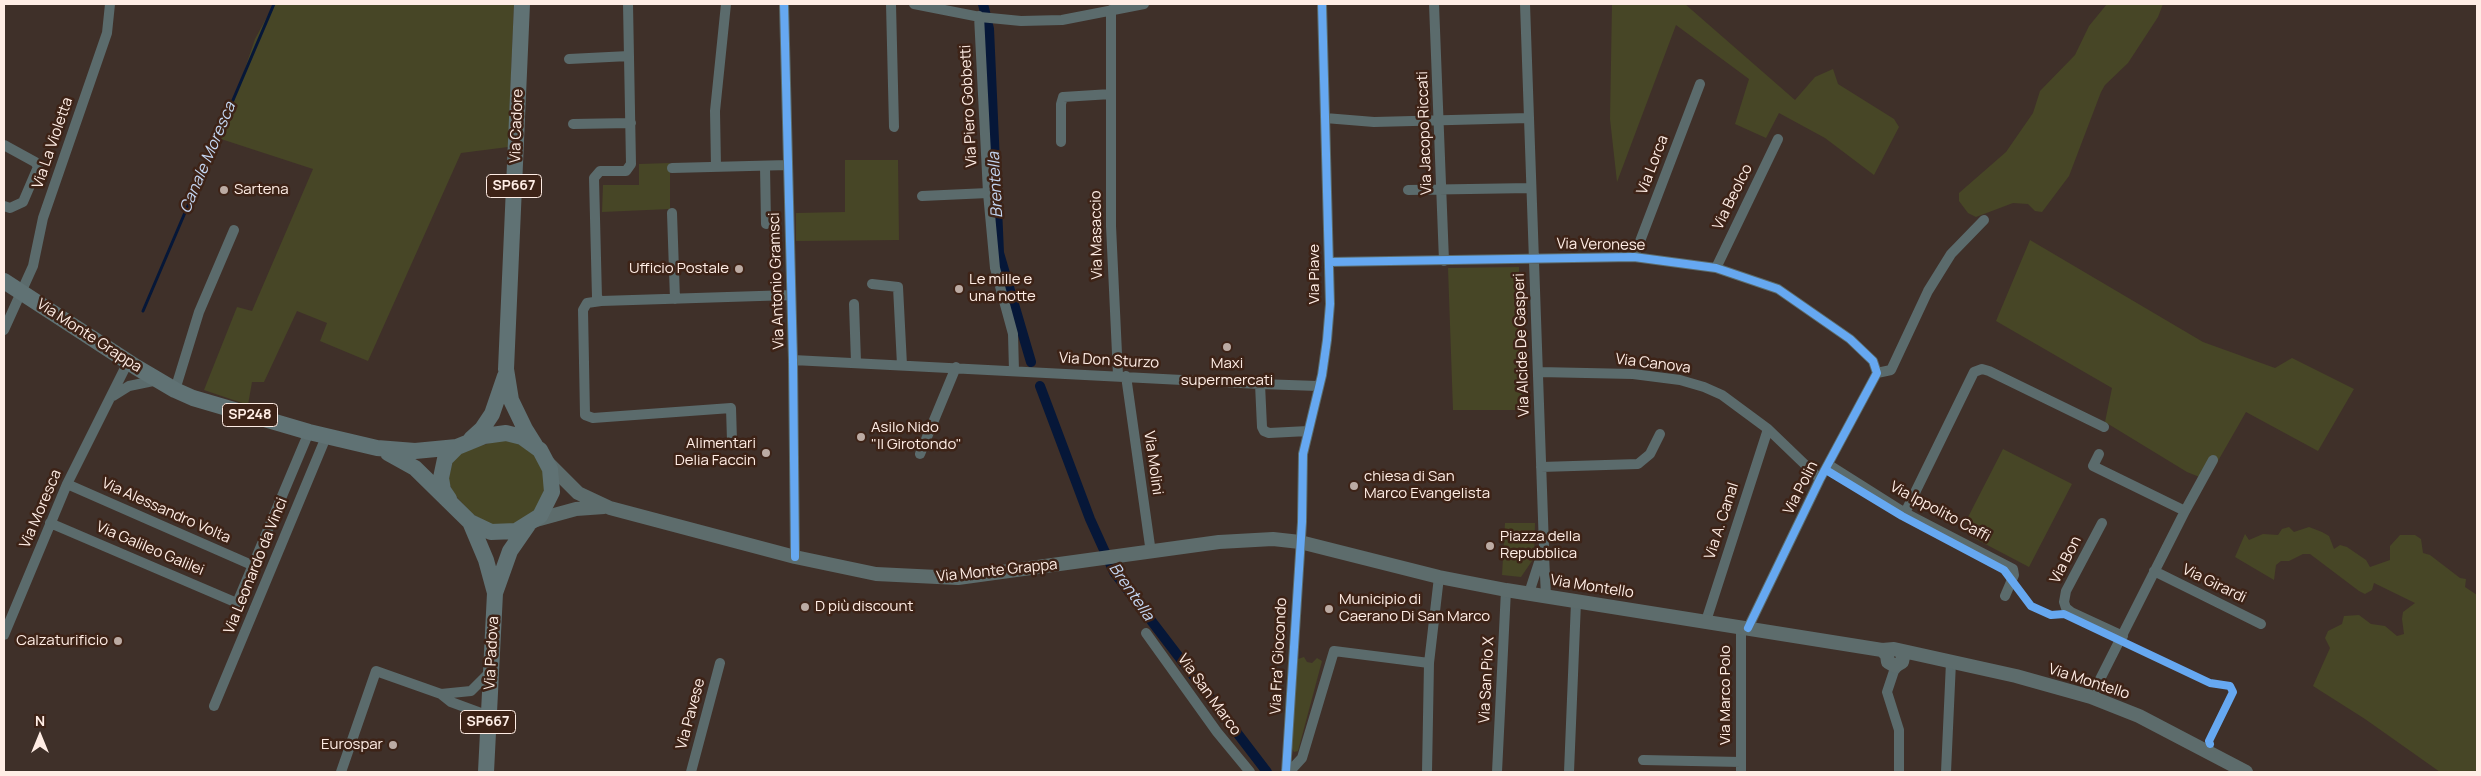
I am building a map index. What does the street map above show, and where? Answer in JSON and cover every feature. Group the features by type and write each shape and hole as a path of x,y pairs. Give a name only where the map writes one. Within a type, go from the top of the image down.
{"main road":[{"name":"Via Cadore","path":"462,444 482,429 492,414 501,392 506,369 522,4"},
{"name":"Via Monte Grappa","path":"4,281 132,365 175,390 193,398 326,437 377,448 415,452 462,444 489,435 506,433 522,437 535,445 548,464 578,493 610,508 795,557 876,574 939,578 986,576 1249,539 1300,542"},
{"name":"Via Cadore","path":"506,369 511,400 524,429 535,445"},
{"name":"Via Monte Grappa","path":"449,499 442,486 441,471 448,455 462,444"},
{"name":"Via Monte Grappa","path":"377,448 415,468 449,499 470,522 485,530 498,533 516,531 532,523 576,509 610,508"},
{"name":"Via Monte Grappa","path":"532,523 544,512 552,492 552,480 548,464"},
{"name":"Via Padova","path":"470,522 486,560 495,593"},
{"name":"Via Padova","path":"486,772 495,593 510,551 532,523"},
{"name":"Via Montello","path":"1300,542 1439,577 1506,590 1706,621 1895,657 1951,662 2016,676 2091,697 2138,716 2246,772"}],"street":[{"name":"Via La Violetta","path":"4,330 33,266 43,218 107,33 110,4"},
{"path":"601,301 596,294 593,182 596,173 600,171 626,170 631,164 628,4"},
{"path":"716,167 715,111 726,4"},
{"name":"Via Antonio Gramsci","path":"784,4 793,360 795,557"},
{"path":"891,4 894,127"},
{"path":"914,4 980,16 1022,21 1062,20 1106,8 1144,4"},
{"name":"Via Piave","path":"1300,542 1303,454 1327,340 1329,262 1322,4"},
{"name":"Via Jacopo Riccati","path":"1434,4 1444,261"},
{"name":"Via Alcide De Gasperi","path":"1525,4 1544,547 1529,593"},
{"name":"Via Masaccio","path":"1106,8 1111,94 1111,226 1122,376"},
{"name":"Via Piero Gobbetti","path":"980,16 988,193 995,268 1013,334 1014,371"},
{"path":"570,59 629,56"},
{"name":"Via Lorca","path":"1634,257 1700,84"},
{"path":"1062,142 1060,104 1063,97 1111,94"},
{"path":"1325,118 1374,122 1529,118"},
{"path":"573,124 631,123"},
{"name":"Via Beolco","path":"1716,268 1778,139"},
{"path":"4,145 35,162 38,171 23,202 10,208 4,206"},
{"name":"Via Antonio Gramsci","path":"765,166 766,224"},
{"path":"672,168 788,166"},
{"path":"1408,190 1531,188"},
{"path":"922,196 988,193"},
{"path":"672,213 675,299"},
{"path":"1877,372 1891,370 1928,291 1951,254 1984,220"},
{"path":"175,390 199,312 234,230"},
{"name":"Via Veronese","path":"1329,262 1634,257 1716,268 1755,279 1778,289 1800,302 1850,339 1873,361 1877,372"},
{"path":"872,284 898,287 902,365"},
{"path":"732,441 730,408 592,418 584,415 583,310 587,303 601,301 791,295"},
{"path":"854,304 856,362"},
{"name":"Via Don Sturzo","path":"793,360 1318,386"},
{"path":"111,398 129,386 135,378 132,365"},
{"name":"Via Moresca","path":"4,635 67,484 111,398 132,365"},
{"path":"920,454 956,367"},
{"path":"1905,513 1974,372 1982,369 1989,371 2104,427"},
{"name":"Via Canova","path":"1539,372 1633,374 1680,380 1704,387 1722,395 1768,429 1820,479"},
{"name":"Via Polin","path":"1744,628 1877,372"},
{"name":"Via Molini","path":"1122,376 1151,553"},
{"path":"129,386 158,380"},
{"path":"1260,384 1262,427 1264,431 1269,433 1308,431"},
{"name":"Via A. Canal","path":"1706,621 1768,429"},
{"path":"254,566 309,432"},
{"path":"1541,467 1638,464 1650,454 1660,434"},
{"name":"Via Leonardo da Vinci","path":"214,706 326,437"},
{"path":"2099,454 2093,466 2185,511"},
{"path":"2091,697 2154,571 2213,460"},
{"name":"Via Ippolito Caffi","path":"1829,465 1905,513 2013,569 2014,575 2005,596"},
{"name":"Via Alessandro Volta","path":"67,484 254,566"},
{"name":"Via Galileo Galilei","path":"50,523 237,603 254,566"},
{"name":"Via Bon","path":"2102,523 2066,591 2064,602 2071,612 2123,636"},
{"name":"Via Fra' Giocondo","path":"1286,771 1300,542"},
{"path":"1544,547 1546,596"},
{"name":"Via Girardi","path":"2154,571 2261,624"},
{"path":"1427,772 1430,663 1439,577"},
{"name":"Via San Pio X","path":"1497,772 1506,590"},
{"path":"1569,772 1576,602"},
{"name":"Via Marco Polo","path":"1643,760 1741,767 1744,628"},
{"name":"Via San Marco","path":"1146,633 1217,732 1250,772"},
{"path":"1286,771 1291,770 1302,758 1334,651 1430,663"},
{"path":"1895,657 1887,692 1899,730 1899,772"},
{"path":"1946,772 1951,662"},
{"name":"Via Pavese","path":"691,772 720,663"},
{"path":"341,772 376,671 441,694 451,702 489,711"},
{"path":"441,694 471,691 491,671"},
{"path":"471,691 489,711"}],"shaded area":[{"path":"274,4 514,4 508,147 461,153 368,361 320,341 327,323 297,311 264,382 252,382 248,405 204,390 237,307 252,311 313,169 221,139 255,39"},
{"path":"1612,4 1685,4 1795,100 1815,77 1833,69 1838,84 1894,119 1899,127 1874,175 1825,138 1779,113 1766,138 1735,124 1749,79 1676,25 1617,182 1610,119"},
{"path":"2107,4 2163,4 2158,17 2128,63 2105,85 2101,92 2069,176 2042,212 2035,211 2028,204 2013,203 1976,217 1968,213 1959,201 1959,193 2006,152 2033,113 2040,91 2075,55 2089,26"},
{"path":"845,160 898,160 899,240 796,241 796,213 845,212"},
{"path":"670,163 670,209 602,212 603,185 639,185 639,164"},
{"path":"2030,240 2203,342 2275,368 2292,358 2354,389 2318,451 2246,412 2207,480 2187,472 2105,422 2112,388 1996,321"},
{"path":"1519,267 1522,410 1453,410 1448,268"},
{"path":"499,440 516,442 535,455 542,467 545,487 538,509 516,524 491,525 472,514 454,494 448,481 453,460 459,453"},
{"path":"2003,449 2072,484 2029,567 1970,536 1974,528 1965,523"},
{"path":"1505,523 1535,523 1534,558 1521,577 1502,575"},
{"path":"2289,527 2294,532 2309,527 2322,532 2329,536 2334,549 2340,545 2347,547 2366,560 2370,567 2390,560 2390,546 2400,535 2415,535 2421,539 2423,553 2430,555 2460,578 2466,579 2465,587 2477,595 2477,772 2440,772 2365,719 2313,686 2330,648 2325,638 2328,631 2342,624 2344,616 2359,615 2371,624 2385,626 2397,636 2404,634 2403,612 2415,603 2374,583 2372,590 2365,594 2310,554 2303,554 2289,561 2281,561 2276,565 2274,580 2235,557 2245,534 2249,540 2263,534 2278,535 2282,529"},
{"path":"1304,657 1307,662 1312,663 1317,658 1322,661 1298,751 1294,752 1291,747 1298,659"}],"waterway":[{"name":"Canale Moresca","path":"143,311 274,4"},
{"name":"Brentella","path":"983,4 989,29 999,253 1031,362"},
{"name":"Brentella","path":"1040,386 1090,519 1114,572 1267,772"}],"cycle path":[{"path":"784,4 793,360 795,557"},
{"path":"1286,772 1302,522 1303,454 1322,375 1330,304 1322,4"},
{"path":"1329,262 1634,257 1716,268 1778,289 1850,339 1873,361 1877,373 1820,479 1748,628"},
{"path":"1826,470 1902,516 2004,570 2031,606 2051,615 2064,614 2210,683 2230,686 2233,692 2209,741 2210,744"}],"place":[{"name":"Sartena","path":"224,190"},
{"name":"Ufficio Postale","path":"739,269"},
{"name":"Le mille e una notte","path":"959,289"},
{"name":"Maxi supermercati","path":"1227,347"},
{"name":"Asilo Nido \"Il Girotondo\"","path":"861,437"},
{"name":"Alimentari Delia Faccin","path":"766,453"},
{"name":"chiesa di San Marco Evangelista","path":"1354,486"},
{"name":"Piazza della Repubblica","path":"1490,546"},
{"name":"D più discount","path":"805,607"},
{"name":"Municipio di Caerano Di San Marco","path":"1329,609"},
{"name":"Calzaturificio","path":"118,641"},
{"name":"Eurospar","path":"393,745"}]}
